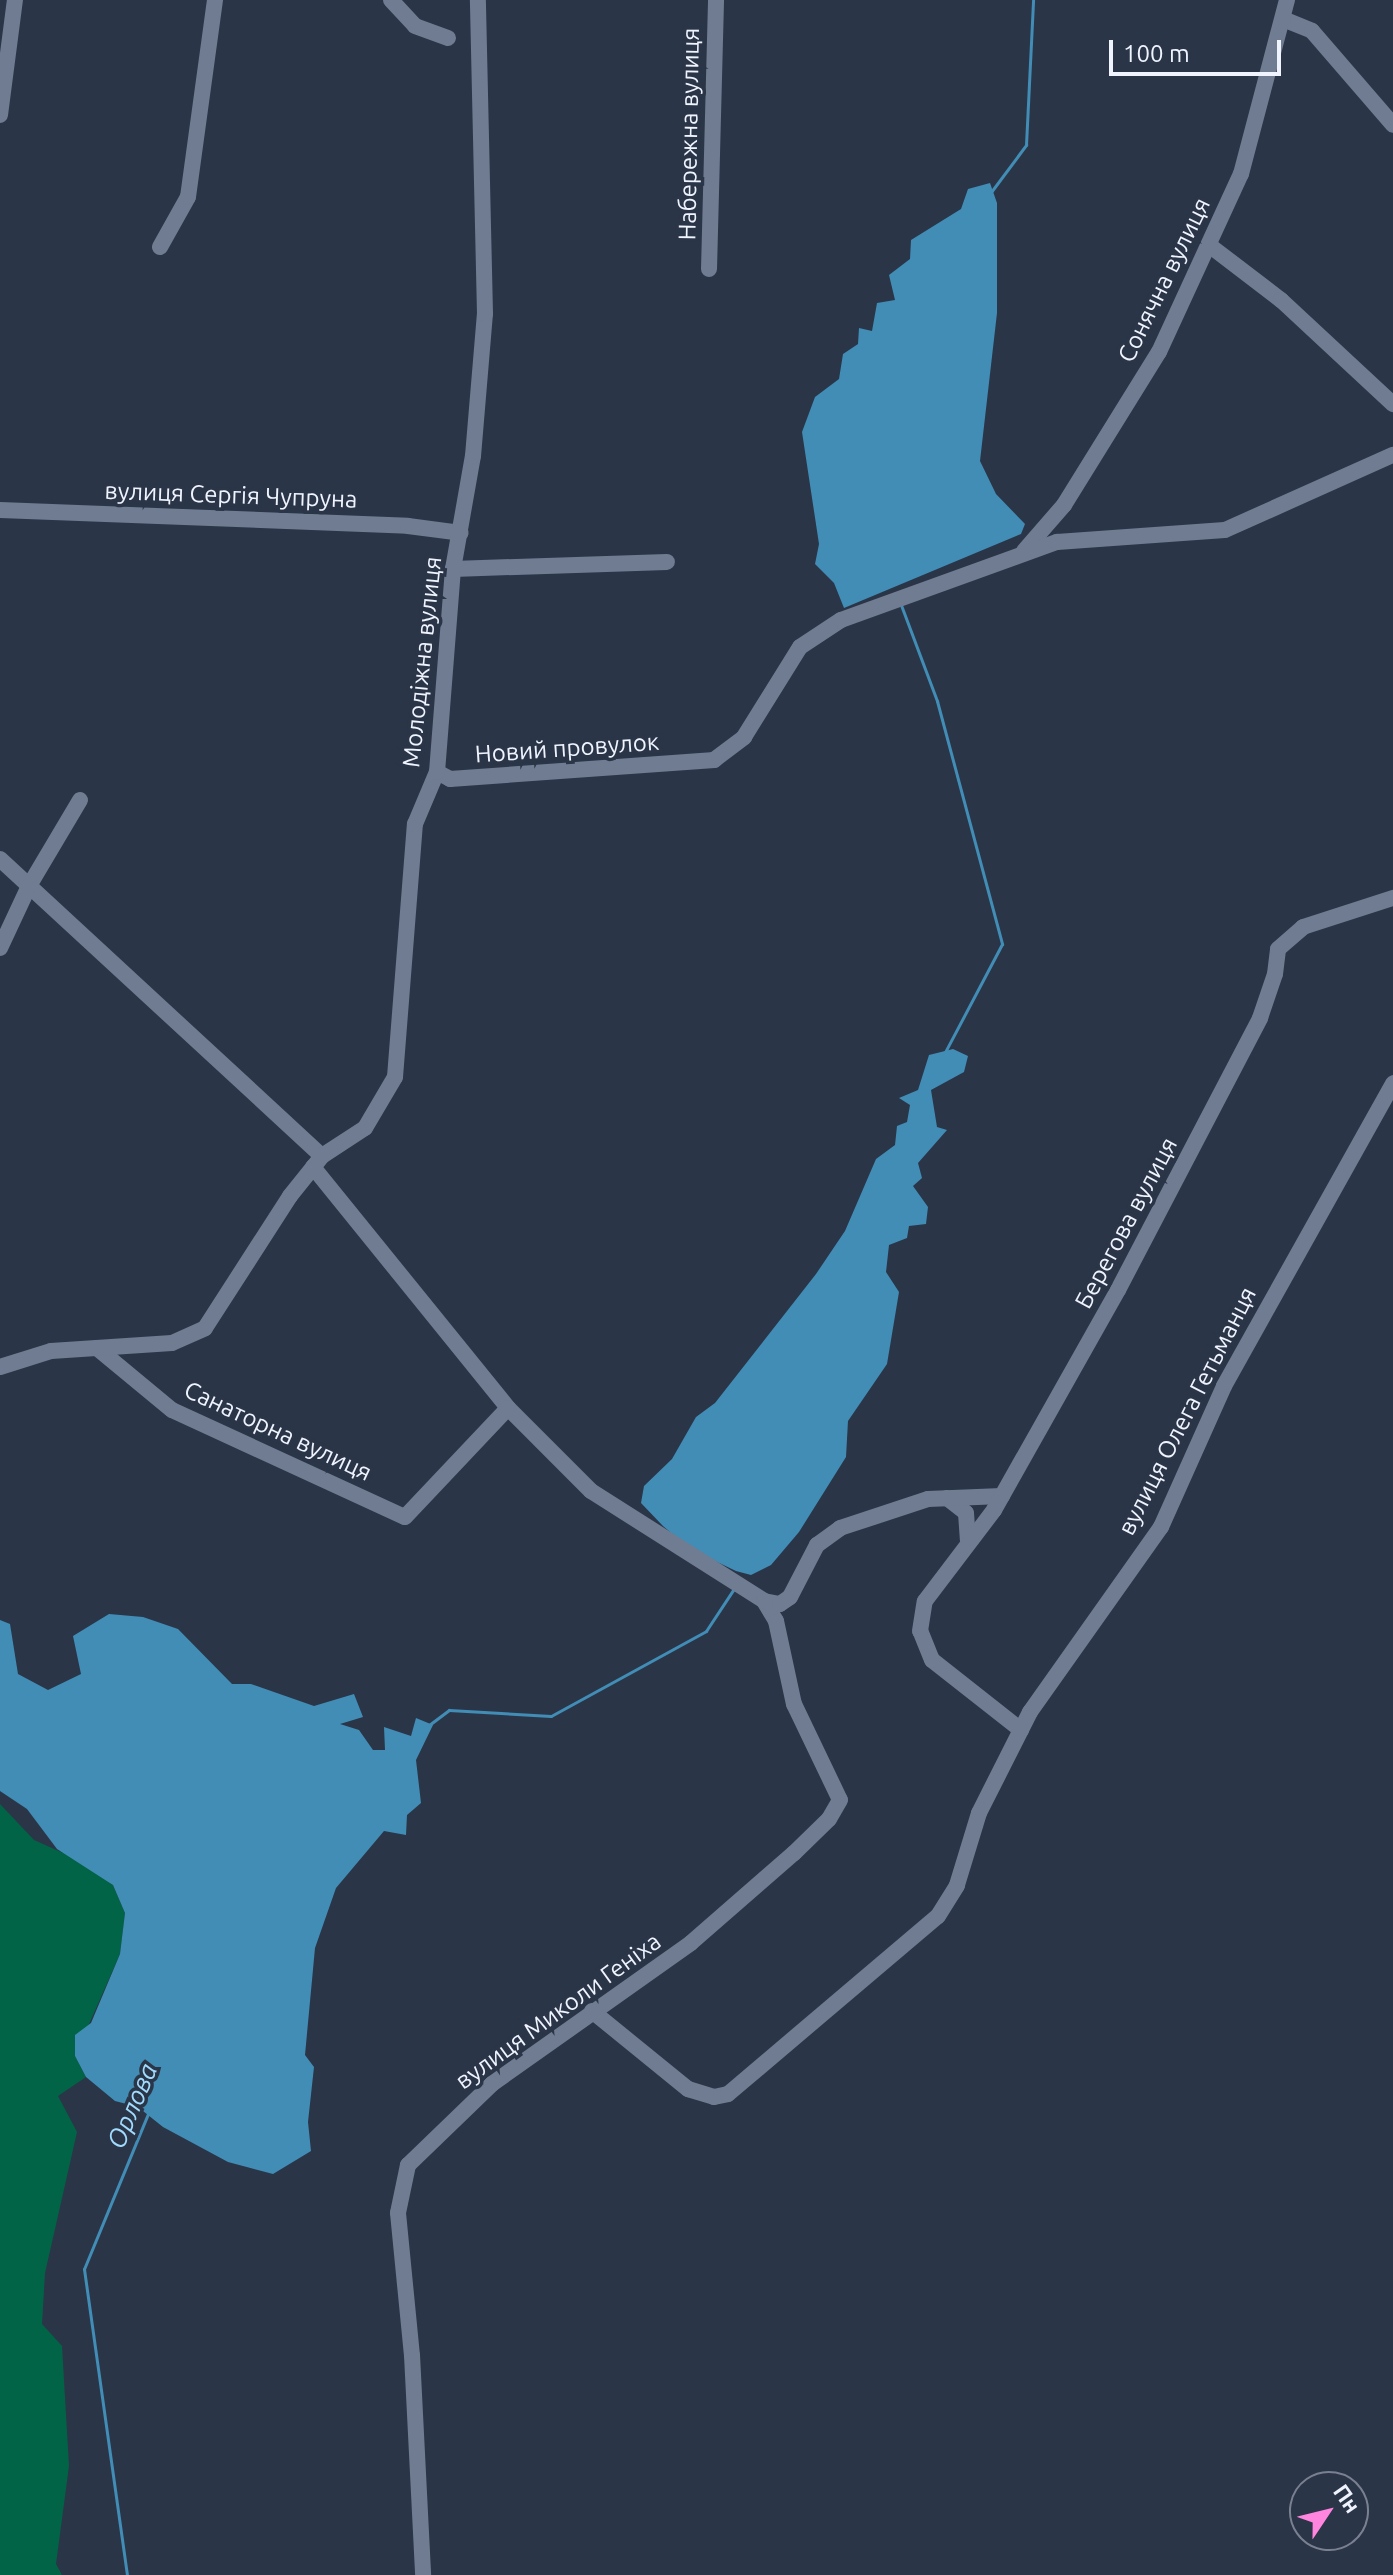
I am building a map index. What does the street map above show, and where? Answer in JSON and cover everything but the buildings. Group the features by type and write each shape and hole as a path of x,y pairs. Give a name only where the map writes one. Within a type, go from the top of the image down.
{"street":[{"path":"0,115 15,0"},
{"path":"160,247 188,197 215,0"},
{"path":"391,0 415,26 448,38"},
{"name":"Набережна вулиця","path":"709,269 716,0"},
{"name":"Сонячна вулиця","path":"1024,551 1064,505 1129,403 1209,245 1241,174 1287,0"},
{"name":"Молодіжна вулиця","path":"97,1348 172,1343 205,1328 318,1162 365,1128 395,1077 415,824 437,772 453,569 473,456 485,314 480,3"},
{"path":"1283,19 1312,31 1393,125"},
{"path":"1209,245 1281,300 1393,404"},
{"path":"1024,551 1057,542 1225,530 1393,455"},
{"name":"вулиця Сергія Чупруна","path":"0,510 408,526 461,533"},
{"name":"Новий провулок","path":"437,772 450,779 702,763 726,754 744,737 790,660 826,627 1024,551"},
{"path":"453,569 667,562"},
{"path":"0,948 29,886 80,800"},
{"path":"0,859 318,1162 508,1408 591,1491 764,1601 775,1605 790,1597 817,1545 840,1528 905,1505 947,1498 1002,1496"},
{"name":"Берегова вулиця","path":"1021,1730 939,1668 924,1646 921,1616 934,1586 1002,1496 1260,1018 1278,949 1303,927 1393,898"},
{"name":"вулиця Олега Гетьманця","path":"592,2011 688,2089 700,2096 728,2094 938,1916 957,1885 979,1813 1021,1730 1161,1527 1231,1373 1393,1083"},
{"path":"0,1367 51,1351 97,1348"},
{"name":"Санаторна вулиця","path":"97,1348 172,1410 405,1517 508,1408"},
{"path":"947,1498 966,1513 967,1542"},
{"name":"вулиця Миколи Геніха","path":"423,2575 412,2355 398,2213 401,2180 418,2151 492,2084 691,1943 833,1814 840,1800 794,1704 776,1621 764,1601"}],"green space":[{"path":"0,1804 34,1840 81,1861 113,1885 125,1913 120,1954 75,2056 86,2077 58,2096 77,2132 45,2273 42,2324 62,2346 69,2466 56,2564 62,2575 0,2575"}],"water":[{"path":"990,183 997,203 997,313 980,461 996,494 1025,524 1021,534 844,608 834,583 815,564 819,544 802,432 815,397 839,379 843,354 858,344 859,328 872,331 877,303 895,300 889,275 910,259 911,240 961,209 968,189"},
{"path":"953,1049 968,1056 964,1072 931,1090 937,1127 947,1130 918,1163 922,1178 913,1186 928,1207 926,1224 909,1226 907,1238 889,1245 886,1272 899,1292 887,1364 848,1421 846,1457 799,1532 771,1565 751,1575 736,1571 690,1549 663,1526 641,1503 644,1486 672,1459 696,1417 715,1403 816,1274 845,1231 876,1159 895,1145 897,1126 907,1122 910,1105 899,1098 918,1090 929,1055"},
{"path":"109,1614 143,1617 178,1629 232,1684 251,1684 314,1706 354,1694 363,1717 340,1724 359,1730 373,1750 385,1750 384,1727 411,1736 416,1718 433,1725 416,1760 421,1803 407,1815 406,1835 384,1831 336,1888 315,1948 305,2055 314,2067 308,2122 311,2151 273,2174 228,2162 163,2127 138,2107 115,2101 86,2077 75,2056 75,2035 91,2023 120,1954 125,1913 113,1885 57,1849 27,1809 0,1791 0,1620 10,1624 18,1674 48,1690 81,1674 73,1636"}],"waterway":[{"path":"991,192 1026,145 1033,0"},
{"path":"901,605 937,701 1002,944 945,1052"},
{"path":"429,1725 449,1710 551,1716 706,1631 733,1590"},
{"name":"Орлова","path":"127,2575 84,2269 148,2114"}]}
